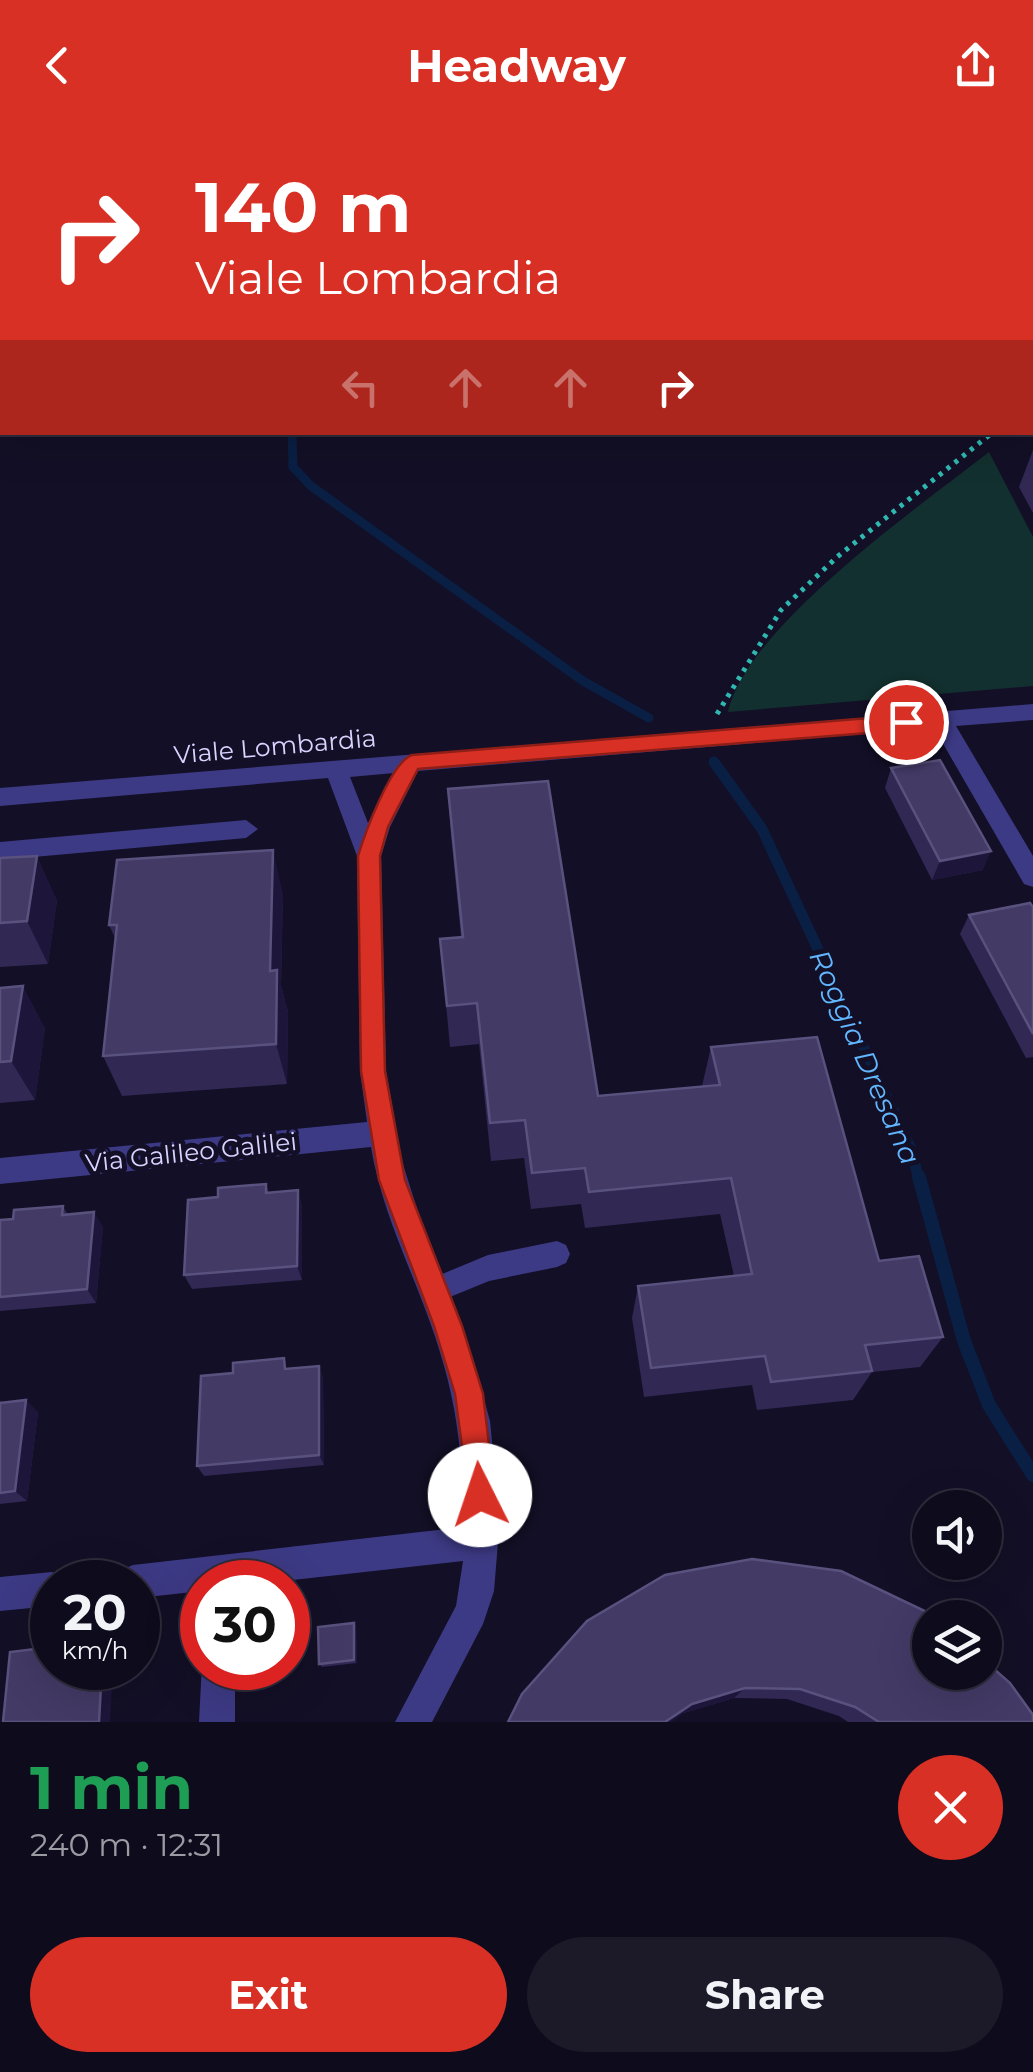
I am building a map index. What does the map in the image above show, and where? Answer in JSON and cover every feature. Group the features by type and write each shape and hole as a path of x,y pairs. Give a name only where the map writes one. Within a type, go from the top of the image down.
{"street":[{"name":"Viale Lombardia","path":"0,798 1033,712"},
{"path":"940,720 1033,877"},
{"path":"412,762 378,827 369,856 373,1071 392,1180 472,1408 481,1542 470,1612 413,1722"},
{"path":"336,769 369,856"},
{"path":"0,851 246,829"},
{"name":"Via Galileo Galilei","path":"0,1171 382,1133"},
{"path":"310,1566 481,1542"},
{"path":"0,1594 30,1592"},
{"path":"217,1722 218,1690"}],"lane":[{"path":"433,1290 488,1268 557,1254"}],"path":[{"path":"706,738 732,684 781,610 838,556 988,435"}],"green space":[{"path":"989,452 1033,537 1033,686 728,712 742,679 800,607 881,536"}],"building":[{"path":"940,760 991,851 940,861 891,768"},
{"path":"548,781 598,1096 720,1085 711,1047 817,1037 879,1261 919,1256 943,1337 865,1345 872,1371 771,1382 765,1356 651,1368 638,1286 752,1274 731,1178 589,1192 585,1168 532,1173 525,1120 490,1123 477,1003 447,1006 440,939 463,937 448,789"},
{"path":"273,850 270,971 277,970 276,1044 103,1056 117,925 109,925 117,860"},
{"path":"37,856 27,921 0,923 0,858"},
{"path":"1030,903 1033,907 1033,1034 969,915"},
{"path":"23,986 11,1061 0,1062 0,988"},
{"path":"266,1184 266,1193 298,1190 297,1266 184,1275 188,1200 218,1197 218,1188"},
{"path":"63,1206 62,1215 94,1212 87,1289 0,1297 0,1220 13,1219 14,1210"},
{"path":"284,1358 285,1369 319,1366 319,1455 197,1466 201,1376 233,1373 233,1363"},
{"path":"26,1400 15,1491 0,1493 0,1403"},
{"path":"752,1559 841,1571 912,1605 912,1690 1002,1690 1002,1676 1033,1715 1033,1722 879,1722 855,1707 800,1689 745,1688 692,1704 665,1722 508,1722 522,1694 587,1621 665,1575"},
{"path":"354,1623 354,1660 319,1664 318,1627"},
{"path":"30,1650 30,1690 101,1690 99,1722 3,1722 10,1652"}],"waterway":[{"name":"Roggia Dresana","path":"292,435 293,467 311,486 583,681 649,718"},
{"name":"Roggia Dresana","path":"714,762 762,829 911,1149 919,1180"},
{"name":"Roggia Dresana","path":"919,1177 964,1341 989,1405 1033,1475"}],"route":[{"path":"480,1495 469,1394 448,1326 392,1180 373,1071 369,856 378,827 412,762 906,722"}]}
